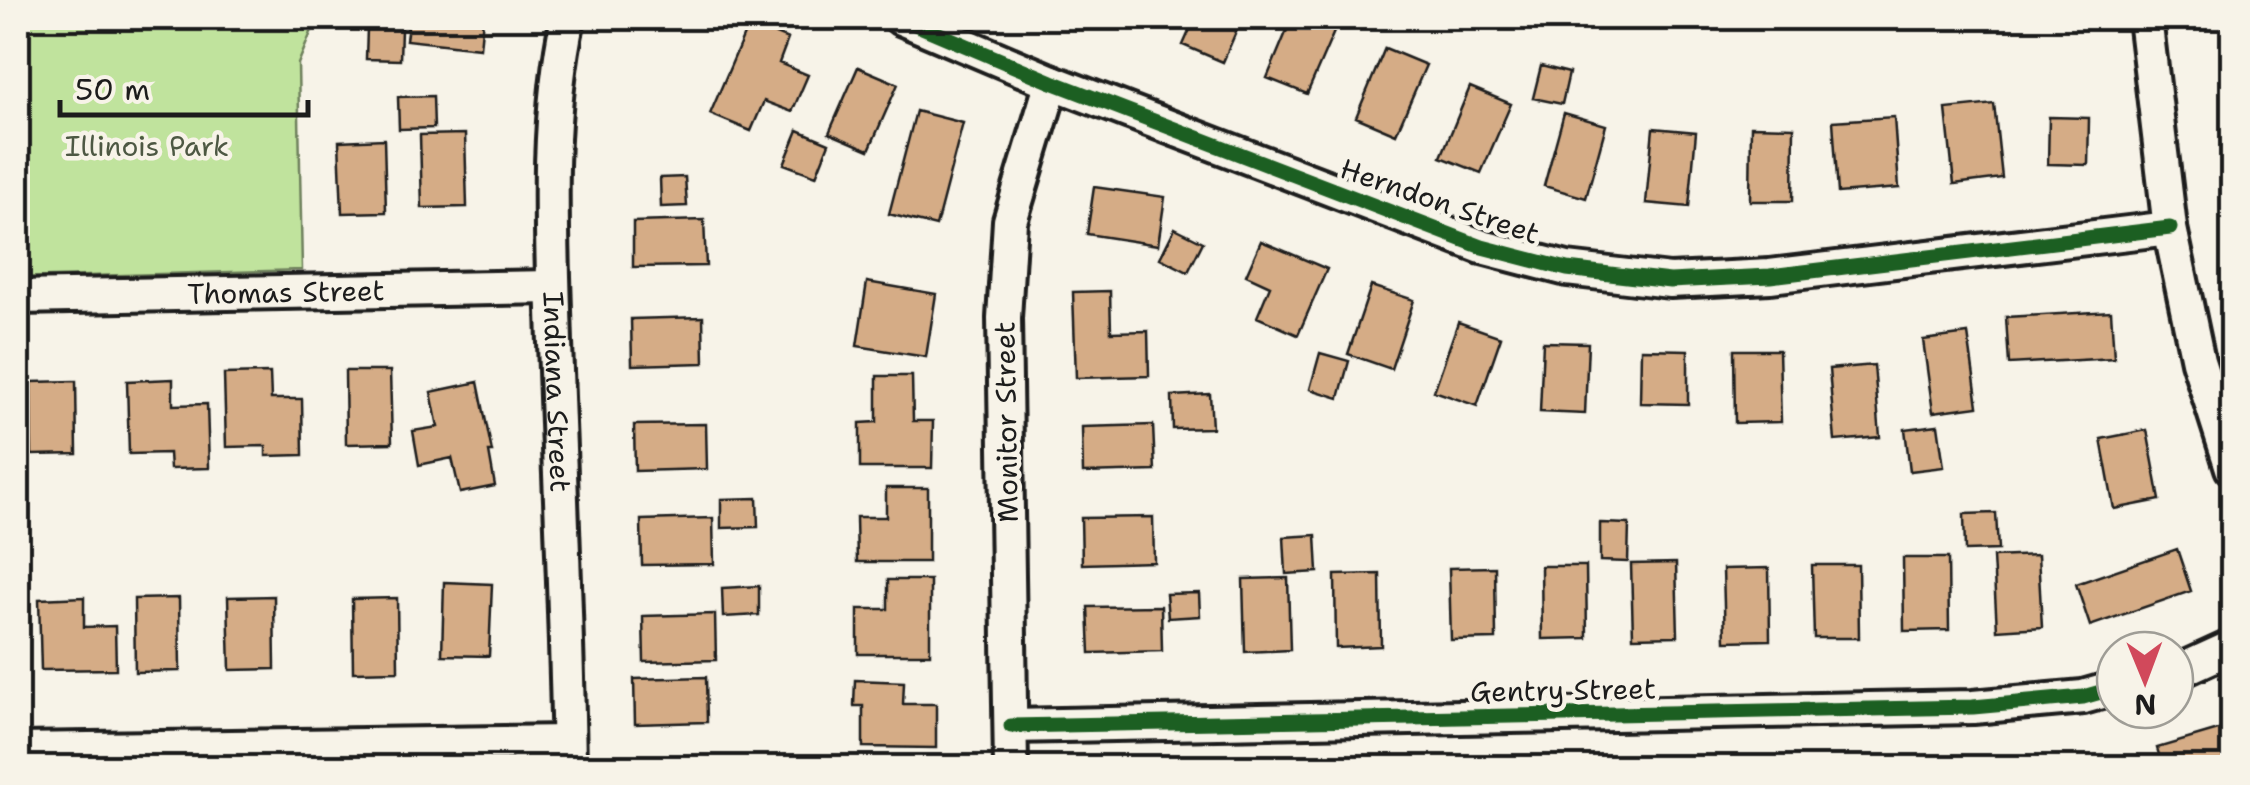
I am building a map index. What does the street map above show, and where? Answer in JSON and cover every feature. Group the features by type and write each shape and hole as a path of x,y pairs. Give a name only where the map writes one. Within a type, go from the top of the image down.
{"street":[{"name":"Indiana Street","path":"568,18 553,116 553,287 568,755"},
{"name":"Herndon Street","path":"901,18 1052,82 1482,247 1567,270 1670,282 1770,276 2170,228"},
{"path":"2145,18 2170,228 2198,361 2232,468"},
{"name":"Monitor Street","path":"1011,768 1004,318 1010,220 1052,82"},
{"name":"Thomas Street","path":"18,297 553,287"},
{"path":"2195,663 2232,647"},
{"name":"Gentry Street","path":"1011,726 1973,707 2095,693"},
{"path":"18,750 568,755"}],"green space":[{"name":"Illinois Park","path":"18,18 317,18 298,64 302,270 18,278"}],"building":[{"path":"409,18 483,18 480,48 406,40"},
{"path":"1195,18 1242,18 1223,62 1183,45"},
{"path":"1292,18 1340,18 1307,94 1267,78"},
{"path":"2222,18 2232,18 2232,33 2223,33"},
{"path":"749,23 788,39 779,63 808,75 792,112 764,101 751,131 710,114"},
{"path":"367,28 401,29 400,60 366,59"},
{"path":"1385,48 1426,65 1396,134 1356,117"},
{"path":"1541,66 1569,73 1562,104 1533,98"},
{"path":"858,67 898,84 869,150 829,133"},
{"path":"2225,80 2232,80 2229,125"},
{"path":"1470,87 1511,104 1481,173 1441,157"},
{"path":"433,96 434,128 399,129 398,97"},
{"path":"1994,104 2002,178 1954,184 1946,109"},
{"path":"916,111 963,123 936,226 889,214"},
{"path":"1564,113 1606,125 1586,198 1544,186"},
{"path":"1894,117 1899,188 1838,193 1833,121"},
{"path":"2049,117 2089,118 2088,165 2048,164"},
{"path":"1751,126 1794,127 1793,201 1750,201"},
{"path":"1653,128 1696,132 1689,207 1646,203"},
{"path":"798,130 829,143 816,176 784,164"},
{"path":"465,134 467,207 422,208 420,135"},
{"path":"384,139 386,212 342,213 339,141"},
{"path":"685,177 687,206 661,207 660,178"},
{"path":"1094,187 1165,197 1158,245 1087,234"},
{"path":"704,220 706,266 633,267 633,222"},
{"path":"1175,228 1203,242 1188,272 1160,258"},
{"path":"1261,241 1327,269 1298,335 1257,317 1270,286 1246,275"},
{"path":"867,282 936,294 926,357 857,346"},
{"path":"1371,286 1414,300 1391,369 1348,354"},
{"path":"1110,291 1111,332 1148,331 1149,376 1076,378 1073,292"},
{"path":"2111,311 2114,358 2009,364 2006,317"},
{"path":"703,317 704,363 632,365 631,319"},
{"path":"1458,322 1501,337 1477,406 1434,391"},
{"path":"1968,334 1978,406 1933,412 1923,340"},
{"path":"1543,342 1588,343 1585,414 1540,412"},
{"path":"1641,349 1688,350 1688,404 1640,403"},
{"path":"1734,350 1779,350 1781,422 1735,423"},
{"path":"1320,353 1349,361 1339,398 1310,389"},
{"path":"1874,365 1880,437 1835,441 1829,369"},
{"path":"345,371 390,371 392,443 346,444"},
{"path":"270,373 271,399 302,399 303,455 266,456 266,446 226,447 224,374"},
{"path":"877,376 912,376 913,421 933,421 932,468 860,468 860,423 877,422"},
{"path":"173,379 173,405 207,404 209,468 170,469 169,453 129,454 127,381"},
{"path":"76,381 77,454 32,455 31,382"},
{"path":"478,382 495,486 460,493 452,458 419,465 413,431 438,427 431,392"},
{"path":"1210,394 1212,428 1173,429 1172,396"},
{"path":"706,424 707,469 635,471 634,425"},
{"path":"1153,425 1155,471 1083,473 1082,427"},
{"path":"1938,425 1944,467 1910,471 1905,429"},
{"path":"2147,430 2160,500 2114,509 2101,439"},
{"path":"886,488 928,488 928,562 857,562 856,517 886,517"},
{"path":"757,498 758,527 721,528 721,499"},
{"path":"1996,513 1998,550 1965,551 1964,514"},
{"path":"1153,517 1154,562 1082,564 1081,518"},
{"path":"713,518 714,564 642,565 641,520"},
{"path":"1600,523 1629,524 1628,562 1600,561"},
{"path":"1316,535 1318,572 1286,574 1284,537"},
{"path":"2177,549 2191,591 2090,626 2076,584"},
{"path":"2038,555 2042,627 1997,630 1993,557"},
{"path":"1903,558 1948,558 1949,630 1904,631"},
{"path":"1676,563 1678,636 1633,637 1631,564"},
{"path":"1812,565 1858,565 1859,638 1814,638"},
{"path":"1541,566 1586,566 1587,638 1542,639"},
{"path":"1495,567 1496,639 1451,640 1449,568"},
{"path":"1769,568 1770,640 1725,641 1723,569"},
{"path":"1380,574 1381,646 1336,648 1335,575"},
{"path":"1288,578 1290,650 1245,652 1243,579"},
{"path":"888,580 930,580 930,654 858,654 858,609 888,609"},
{"path":"444,582 492,584 489,656 442,655"},
{"path":"759,586 759,615 723,617 722,588"},
{"path":"1199,593 1200,616 1168,618 1166,594"},
{"path":"274,596 275,669 230,670 228,597"},
{"path":"84,597 84,627 115,626 116,669 41,670 39,599"},
{"path":"179,598 180,671 135,672 134,599"},
{"path":"397,598 398,671 353,672 352,599"},
{"path":"1161,606 1162,651 1090,653 1088,607"},
{"path":"715,614 716,660 644,662 643,616"},
{"path":"21,632 22,671 18,671"},
{"path":"706,677 707,722 635,724 634,679"},
{"path":"855,680 904,682 903,704 936,704 936,748 863,747 863,706 854,706"},
{"path":"2232,726 2232,768 2163,768 2157,748"}],"cycle path":[{"path":"901,18 1052,82 1482,247 1567,269 1670,281 1770,276 2170,228"},
{"path":"1011,726 1973,707 2095,694"}]}
